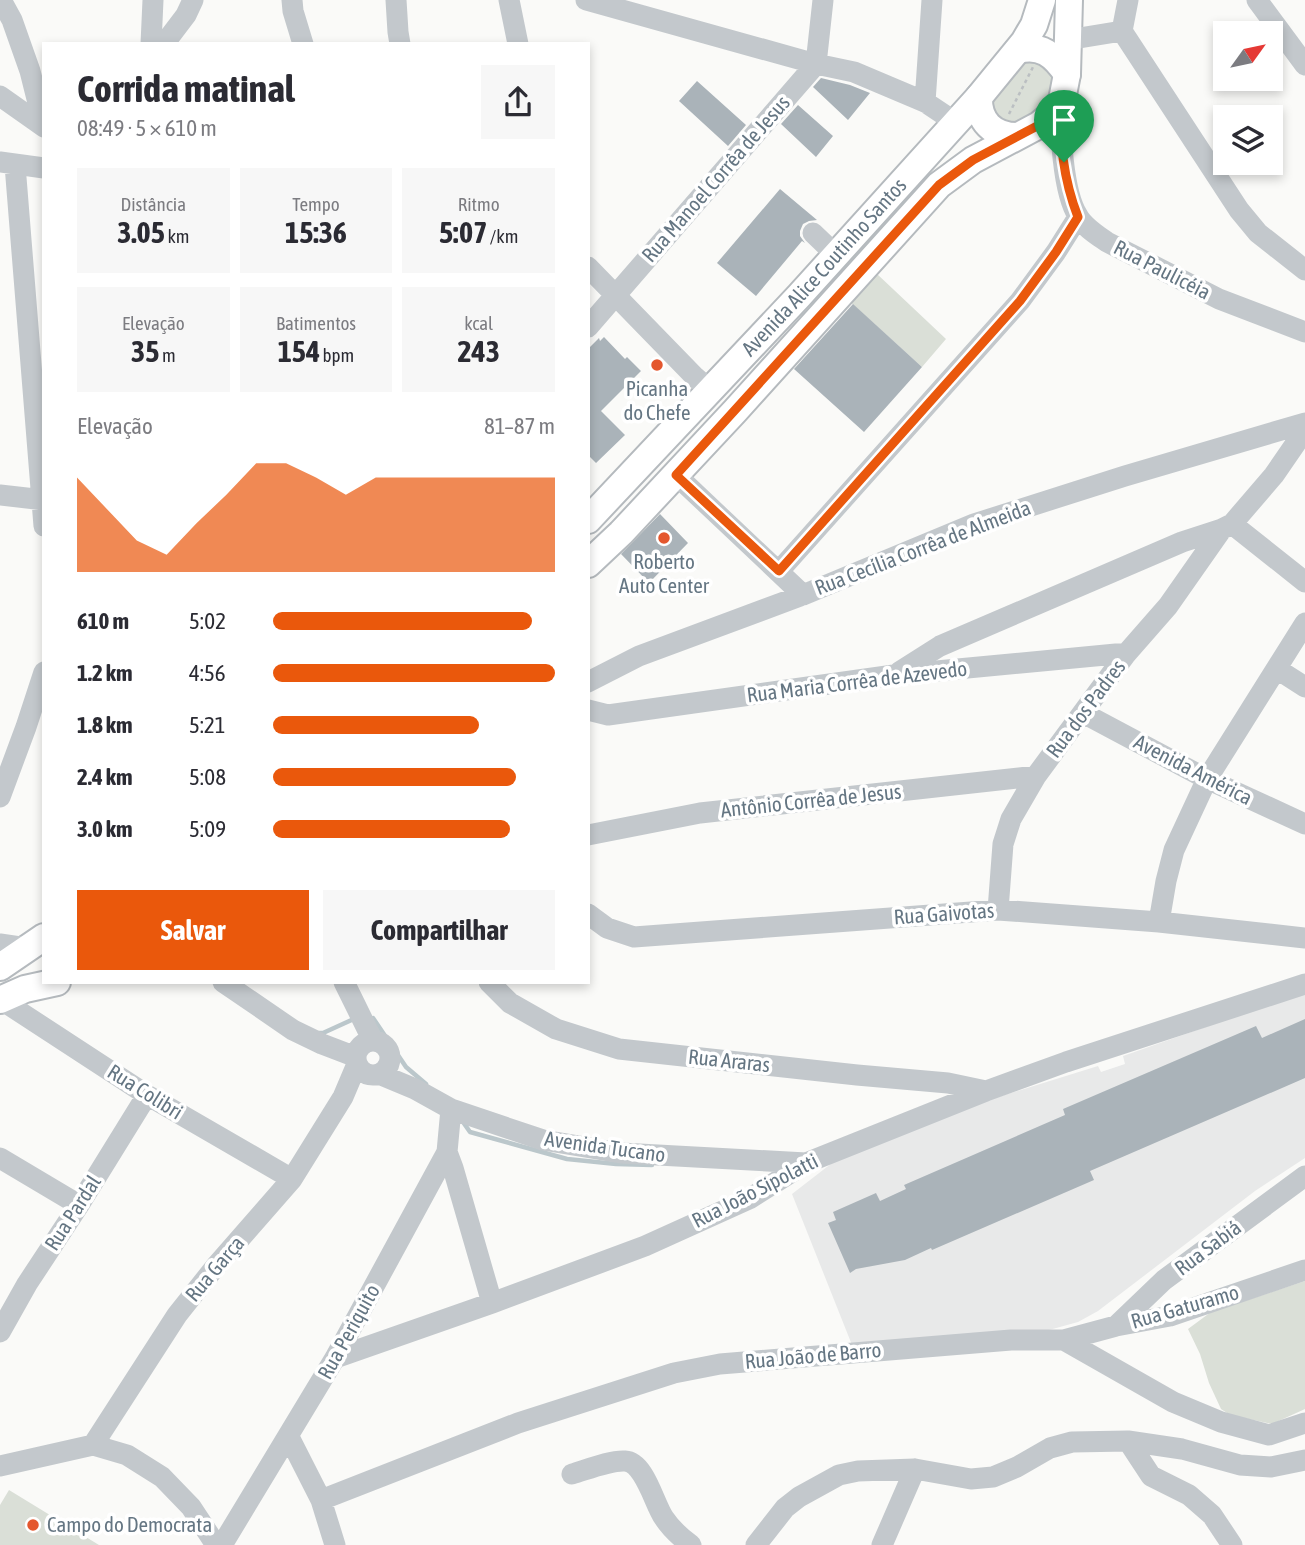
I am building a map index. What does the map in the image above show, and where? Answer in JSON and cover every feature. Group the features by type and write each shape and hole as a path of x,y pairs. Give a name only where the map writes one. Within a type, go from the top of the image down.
{"main road":[{"name":"Avenida Alice Coutinho Santos","path":"590,518 711,391 955,122 1025,49 1042,0"},
{"path":"1062,100 1067,74 1069,0"},
{"path":"1025,49 1050,41 1068,40"},
{"path":"1025,49 1048,53 1067,74"},
{"path":"979,97 983,119 1006,133"},
{"name":"Avenida Alice Coutinho Santos","path":"590,562 644,516 676,475 939,185 1006,133 1039,125 1062,100"},
{"path":"955,122 980,130 1006,133"},
{"path":"0,967 36,942"},
{"path":"36,942 31,965 42,978"},
{"path":"0,1000 42,984"}],"street":[{"path":"1,0 12,20 30,71 42,119"},
{"path":"151,42 153,0"},
{"path":"166,42 186,15 193,0"},
{"path":"292,0 302,42"},
{"path":"397,0 400,42"},
{"path":"509,0 518,42"},
{"path":"586,0 816,64 854,72 925,102 955,122"},
{"path":"816,64 823,0"},
{"path":"925,102 932,0"},
{"path":"1128,0 1122,31 1239,210 1258,233 1305,270"},
{"path":"1257,0 1305,65"},
{"path":"1068,40 1122,31"},
{"name":"Rua Manoel Corrêa de Jesus","path":"590,325 816,64"},
{"path":"0,96 42,126"},
{"path":"779,571 1020,301 1078,217 1071,200 1064,162 1062,100"},
{"path":"1006,133 1027,136 1045,143 1060,155 1064,162"},
{"path":"42,162 7,163 42,491"},
{"name":"Rua Paulicéia","path":"1078,217 1107,242 1127,253 1219,299 1305,332"},
{"path":"813,233 836,255"},
{"path":"1284,253 1305,247"},
{"path":"590,269 711,391"},
{"name":"Rua Cecília Corrêa de Almeida","path":"590,681 639,656 803,595 974,524 1305,423"},
{"name":"Rua dos Padres","path":"998,910 1003,844 1011,819 1036,776 1126,654 1168,606 1227,527 1274,475 1305,430"},
{"path":"676,475 803,595"},
{"path":"0,495 42,500"},
{"path":"894,676 940,646 1182,542 1227,527 1305,582"},
{"path":"1159,922 1174,850 1207,779 1305,624"},
{"name":"Rua Maria Corrêa de Azevedo","path":"590,710 608,715 894,676 1126,654"},
{"path":"1277,669 1305,687"},
{"path":"0,797 42,678"},
{"name":"Avenida América","path":"1083,713 1207,779 1305,824"},
{"name":"Antônio Corrêa de Jesus","path":"590,835 700,813 1036,776"},
{"name":"Rua Gaivotas","path":"590,915 607,928 634,937 998,910 1159,922 1305,938"},
{"path":"0,944 36,942"},
{"name":"Avenida Tucano","path":"226,984 293,1030 366,1068 415,1089 451,1109 543,1140 621,1153 806,1163"},
{"name":"Avenida Tucano","path":"345,984 381,1046 415,1089"},
{"name":"Rua Araras","path":"491,984 510,1003 556,1029 619,1049 948,1083 986,1091"},
{"name":"Rua João Sipolatti","path":"335,1358 632,1250 749,1199 806,1163 986,1091 1305,984"},
{"name":"Rua Colibri","path":"0,1000 146,1095 292,1180"},
{"name":"Rua Garça","path":"93,1445 177,1315 292,1180 343,1097 366,1068 361,1046 381,1046"},
{"path":"366,1068 388,1065 390,1058 381,1046"},
{"name":"Rua Pardal","path":"0,1332 27,1284 146,1095"},
{"name":"Rua Periquito","path":"222,1545 335,1358 447,1152 451,1109"},
{"path":"447,1152 492,1303"},
{"path":"0,1158 79,1205"},
{"name":"Rua Sabiá","path":"1116,1326 1164,1280 1305,1176"},
{"name":"Rua Gaturamo","path":"1064,1339 1170,1316 1305,1270"},
{"path":"0,1300 27,1284"},
{"path":"1064,1339 1173,1402 1221,1422 1269,1435 1305,1423"},
{"name":"Rua João de Barro","path":"321,1500 518,1423 674,1373 748,1361 1011,1340 1064,1339"},
{"path":"289,1437 321,1500 335,1545"},
{"path":"756,1545 785,1508 839,1475 884,1469 915,1469 971,1479 993,1477 1050,1448 1072,1442 1128,1441 1182,1449 1240,1465 1271,1467 1305,1460"},
{"path":"1128,1441 1151,1476 1189,1495 1212,1515 1232,1545"},
{"path":"0,1466 93,1445 127,1455 162,1476 191,1507 216,1545"},
{"path":"572,1474 624,1460 634,1463 645,1476 663,1516 678,1536 691,1545"},
{"path":"881,1545 915,1469"}],"shaded area":[{"path":"1033,57 1053,71 1056,93 1032,121 1003,126 987,103 1015,65"},
{"path":"876,273 946,339 922,367 849,301"},
{"path":"1305,992 1305,1158 1255,1191 1098,1311 1078,1322 1049,1330 852,1345 792,1194 832,1163 995,1098 1098,1066 1101,1072 1125,1064 1123,1056"},
{"path":"1305,1281 1305,1409 1272,1424 1230,1415 1221,1409 1188,1329 1211,1312"},
{"name":"Campo do Democrata","path":"9,1490 99,1545 0,1545 0,1505"}],"building":[{"path":"821,78 870,93 848,120 813,87"},
{"path":"697,81 746,125 728,146 679,101"},
{"path":"798,105 833,136 816,157 781,124"},
{"path":"780,189 817,220 803,224 800,236 805,243 802,241 756,296 717,263"},
{"path":"853,304 922,367 864,432 794,369"},
{"path":"604,337 641,371 601,411 625,435 596,463 590,457 590,347 599,338 600,341"},
{"path":"660,514 688,543 649,583 621,554"},
{"path":"1305,1019 1305,1078 1090,1171 1094,1180 932,1250 931,1248 905,1260 856,1269 850,1273 828,1223 836,1220 833,1212 876,1193 880,1201 906,1189 904,1185 1065,1115 1063,1109 1256,1026 1262,1038"}],"waterway":[{"path":"319,1033 356,1018"},
{"path":"373,1018 406,1067 426,1084"},
{"path":"463,1122 470,1132 567,1159 652,1165"}],"place":[{"name":"Picanha do Chefe","path":"657,365"},
{"name":"Roberto Auto Center","path":"664,538"},
{"name":"Campo do Democrata","path":"33,1525"}],"route":[{"path":"1062,100 1060,116 1064,162 1071,200 1078,217 1056,252 1020,301 779,571 676,475 939,185 973,160 1039,125 1062,100"}]}
